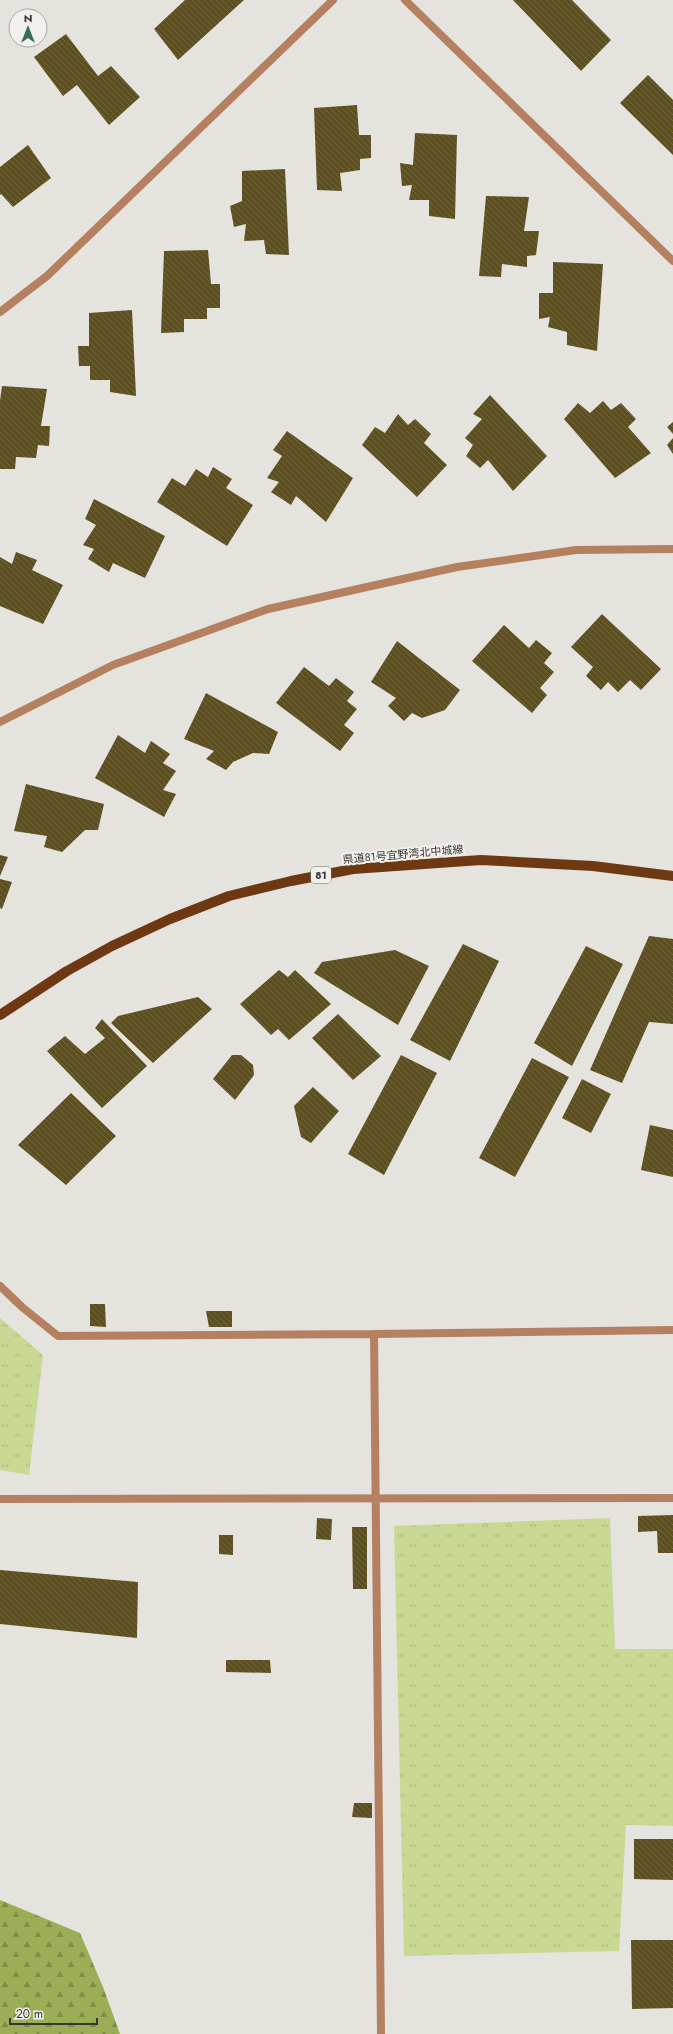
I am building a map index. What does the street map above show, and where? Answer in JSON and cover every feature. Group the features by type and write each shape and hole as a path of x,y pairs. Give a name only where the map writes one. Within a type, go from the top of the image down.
{"main road":[{"name":"県道81号宜野湾北中城線","path":"0,1015 67,971 112,946 170,919 229,896 291,881 354,869 481,860 593,866 673,876"}],"street":[{"path":"0,312 47,276 333,0"},
{"path":"405,0 673,261"},
{"path":"0,722 113,665 268,609 465,566 576,550 673,549"},
{"path":"0,1286 22,1307 58,1336 673,1330"},
{"path":"374,1334 377,1499 381,2034"},
{"path":"0,1499 673,1498"}],"green space":[{"path":"0,1318 43,1355 29,1475 0,1470"},
{"path":"610,1518 615,1649 673,1649 673,1826 626,1825 619,1951 404,1956 394,1526"},
{"path":"0,1900 80,1933 103,1987 120,2034 0,2034"}],"building":[{"path":"185,0 244,0 178,60 154,29"},
{"path":"513,0 572,0 611,40 581,71"},
{"path":"66,34 98,76 111,66 140,97 109,125 77,85 63,96 34,57"},
{"path":"648,75 673,100 673,155 620,103"},
{"path":"357,105 359,135 371,135 371,158 360,159 360,170 340,173 342,191 317,190 314,108"},
{"path":"415,133 457,135 455,219 429,216 429,200 409,200 412,185 402,186 400,163 413,165"},
{"path":"28,145 51,178 13,207 1,194 0,195 0,167"},
{"path":"285,169 289,255 266,254 264,240 244,241 246,224 234,227 230,206 242,201 242,171"},
{"path":"486,196 529,197 524,231 539,231 536,255 527,256 527,267 502,264 501,277 479,276"},
{"path":"208,250 211,284 220,284 220,308 207,308 207,319 184,319 184,332 161,333 164,251"},
{"path":"553,262 603,264 597,351 567,345 567,332 548,327 550,317 539,319 539,293 553,293"},
{"path":"132,310 136,396 110,392 110,380 90,380 90,366 79,366 78,346 89,346 89,313"},
{"path":"2,386 47,389 41,426 50,426 49,446 38,445 36,458 16,457 15,469 0,469 0,401"},
{"path":"490,395 547,456 513,491 488,460 480,468 466,456 473,445 465,438 482,419 473,414"},
{"path":"603,401 611,410 621,403 636,419 628,427 651,453 615,478 564,419 578,403 590,413"},
{"path":"398,414 408,425 415,419 431,434 424,443 447,465 417,497 362,445 375,427 385,433"},
{"path":"673,422 673,434 667,427"},
{"path":"287,431 353,478 326,522 296,496 291,505 271,492 279,482 267,478 282,456 273,450"},
{"path":"673,438 673,454 667,445"},
{"path":"213,467 232,479 226,488 253,505 227,546 157,502 172,478 185,486 196,469 208,477"},
{"path":"94,499 165,536 145,578 113,563 109,572 88,559 94,549 83,545 96,525 85,519"},
{"path":"16,552 37,560 32,570 63,585 43,624 0,606 0,557 12,564"},
{"path":"602,614 661,669 641,690 630,680 618,692 608,682 601,690 586,676 593,667 571,647"},
{"path":"504,625 529,648 536,640 552,653 544,663 554,672 540,688 547,695 532,713 472,661"},
{"path":"397,641 460,690 445,710 422,718 412,713 404,721 388,706 396,698 371,682"},
{"path":"304,667 329,686 336,678 354,692 347,701 357,709 344,725 354,733 340,751 276,703"},
{"path":"206,693 278,732 269,754 253,753 233,762 226,770 206,759 214,751 184,739"},
{"path":"118,735 145,753 151,741 170,754 163,763 176,771 163,790 176,794 164,817 95,778"},
{"path":"26,784 104,804 98,830 85,830 62,852 44,847 47,836 14,831"},
{"path":"0,855 8,857 0,876"},
{"path":"0,879 12,882 2,909 0,908"},
{"path":"649,936 673,939 673,1024 649,1022 622,1083 590,1070"},
{"path":"463,944 499,961 450,1061 410,1040"},
{"path":"586,946 623,964 572,1066 534,1043"},
{"path":"395,950 429,966 398,1025 314,973 322,962"},
{"path":"279,970 288,977 295,970 331,1004 289,1040 278,1029 271,1035 240,1004"},
{"path":"198,997 212,1009 153,1063 111,1023 118,1016"},
{"path":"338,1014 381,1056 353,1080 312,1038"},
{"path":"102,1019 147,1066 102,1108 47,1051 65,1036 85,1054 105,1038 95,1028"},
{"path":"232,1055 241,1055 253,1065 254,1075 235,1100 213,1079"},
{"path":"401,1055 437,1073 384,1175 348,1154"},
{"path":"532,1058 569,1077 515,1177 479,1158"},
{"path":"582,1079 611,1094 591,1133 562,1118"},
{"path":"313,1087 339,1111 311,1143 301,1137 294,1106"},
{"path":"71,1093 116,1136 66,1185 18,1145"},
{"path":"650,1125 673,1130 673,1177 641,1170"},
{"path":"90,1304 105,1304 106,1327 90,1326"},
{"path":"206,1311 232,1311 232,1327 209,1327"},
{"path":"673,1515 673,1553 658,1553 657,1531 638,1532 638,1516"},
{"path":"317,1518 332,1519 331,1540 316,1539"},
{"path":"352,1527 367,1527 367,1589 353,1589"},
{"path":"219,1535 233,1535 233,1555 219,1554"},
{"path":"0,1570 138,1582 137,1638 0,1624"},
{"path":"226,1660 270,1660 271,1673 226,1672"},
{"path":"354,1803 372,1803 372,1818 352,1817"},
{"path":"634,1839 673,1839 673,1880 634,1879"},
{"path":"631,1940 673,1940 673,2008 632,2009"}]}
